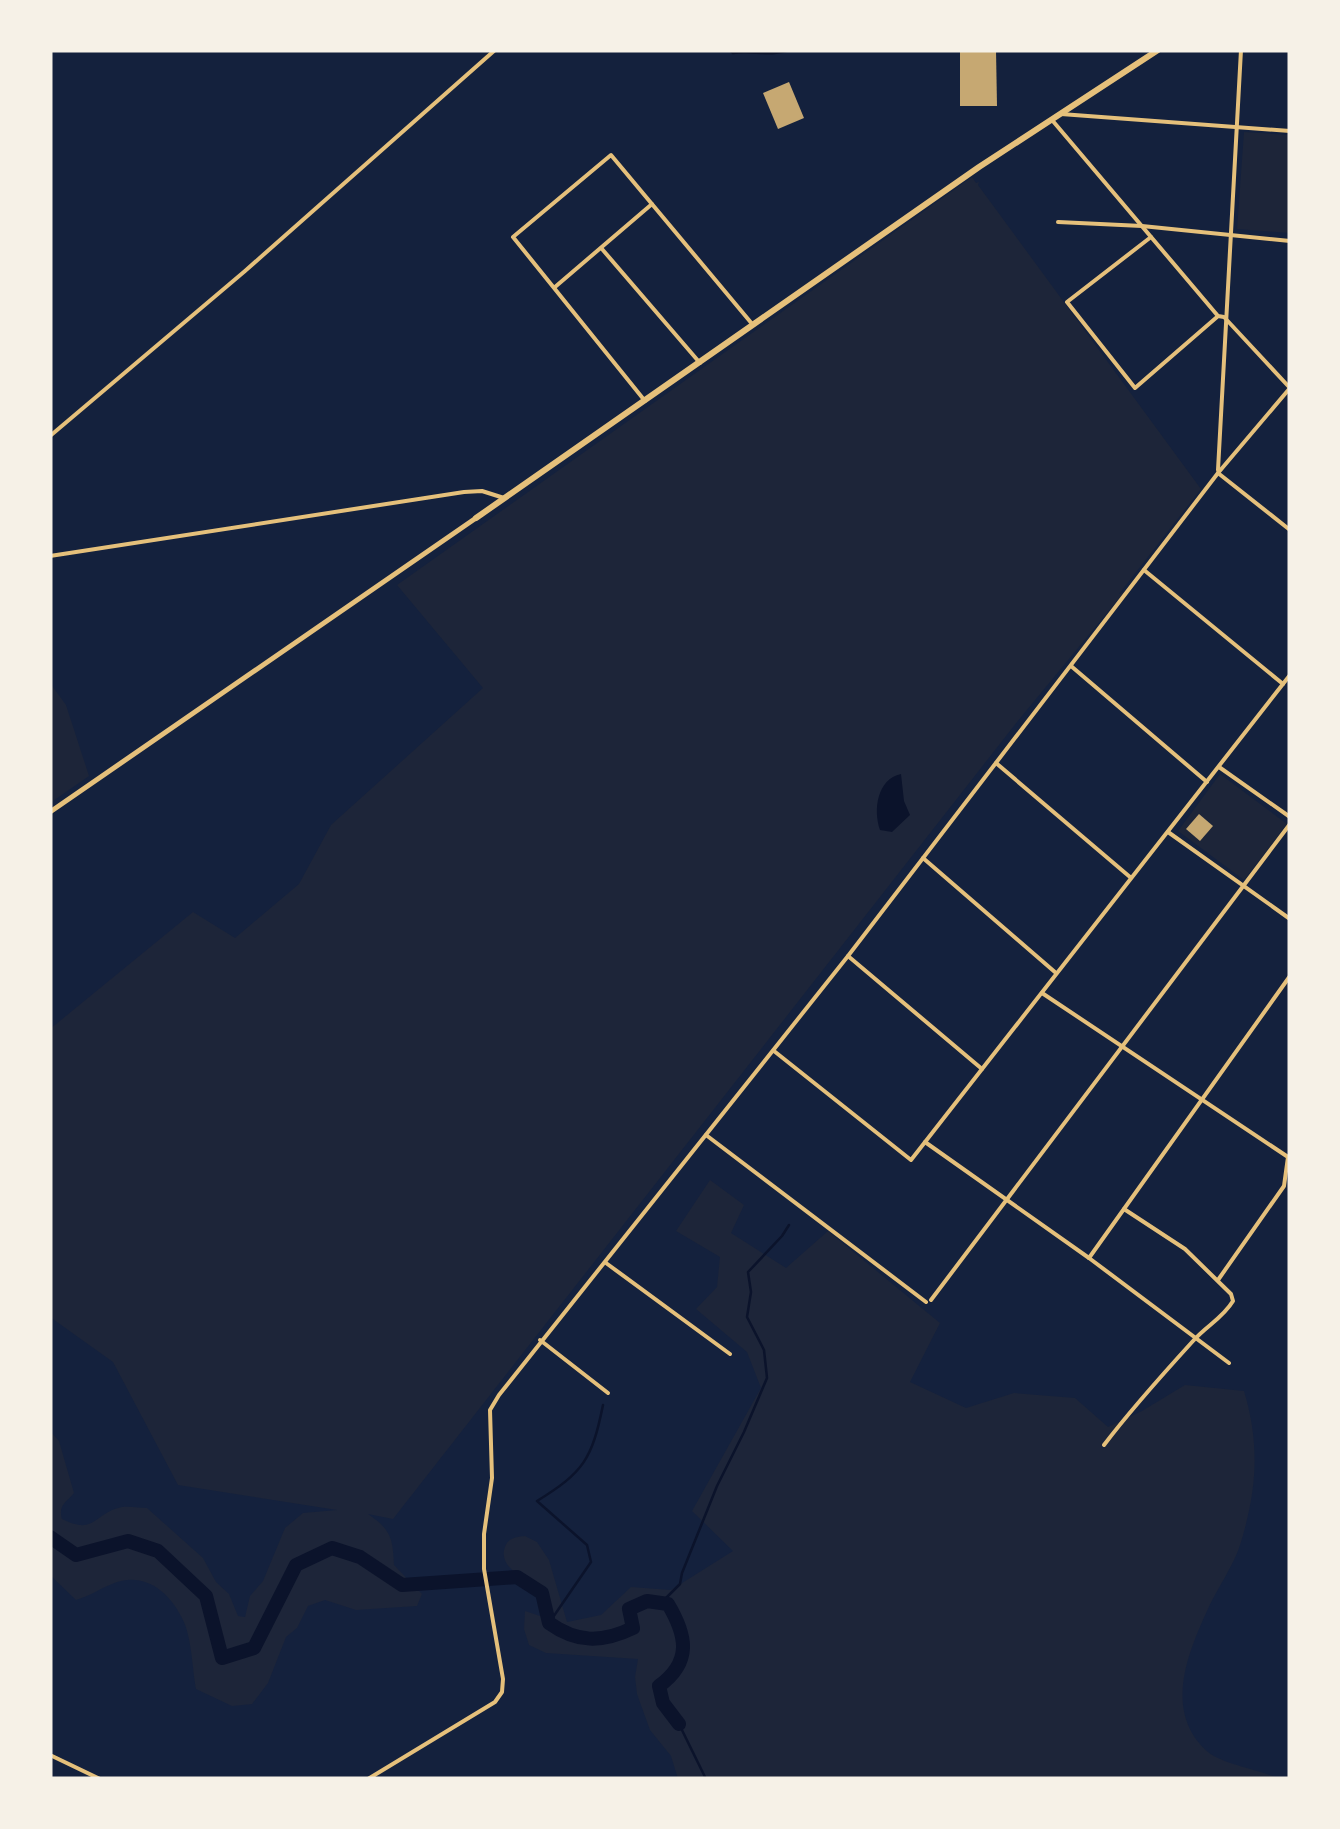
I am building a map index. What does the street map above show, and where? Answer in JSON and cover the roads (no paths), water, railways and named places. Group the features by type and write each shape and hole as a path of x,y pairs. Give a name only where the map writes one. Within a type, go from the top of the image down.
{"main road":[{"path":"476,518 978,167 1158,50"}],"street":[{"path":"50,436 260,258 495,50"},
{"path":"1218,473 1221,317 1241,50"},
{"path":"1060,114 1290,130"},
{"path":"368,1779 495,1702 502,1692 484,1569 484,1534 492,1478 490,1410 540,1340 606,1263 848,956 1218,473 1290,388 1221,317 1052,120"},
{"path":"645,401 513,237 611,155 754,326"},
{"path":"555,287 652,204"},
{"path":"1058,222 1290,241"},
{"path":"1151,237 1067,302 1135,388 1221,317"},
{"path":"602,249 700,364"},
{"path":"1218,473 1290,530"},
{"path":"50,556 464,492 482,491 504,498"},
{"path":"50,812 476,518"},
{"path":"1144,570 1284,684"},
{"path":"1071,666 1207,782"},
{"path":"774,1051 910,1160 1290,676"},
{"path":"996,763 1132,878"},
{"path":"706,1135 928,1301 1290,820 1218,767"},
{"path":"1168,832 1290,920"},
{"path":"923,858 1057,974"},
{"path":"848,956 982,1070"},
{"path":"1090,1258 1290,976"},
{"path":"1042,992 1289,1156 1284,1186 1218,1280"},
{"path":"925,1142 1090,1258 1228,1364"},
{"path":"1104,1445 1146,1390 1234,1302 1231,1294 1185,1249 1124,1209"},
{"path":"606,1263 730,1354"},
{"path":"540,1340 608,1393"},
{"path":"50,1755 100,1779"}],"waterway":[{"path":"730,50 790,50"},
{"path":"661,1603 680,1584 717,1486 767,1378 764,1350 747,1317 751,1292 748,1272 789,1225"},
{"path":"549,1623 591,1562 587,1545 537,1501 566,1481 584,1462 595,1439 603,1405"},
{"path":"50,1537 76,1555 128,1541 158,1551 206,1596 222,1658 254,1648 296,1565 332,1548 360,1557 402,1585 517,1577 542,1593 549,1623 590,1639 633,1628 629,1609 647,1601 668,1604 683,1648 677,1668 659,1686 663,1703 679,1724"},
{"path":"679,1724 706,1779"}]}
